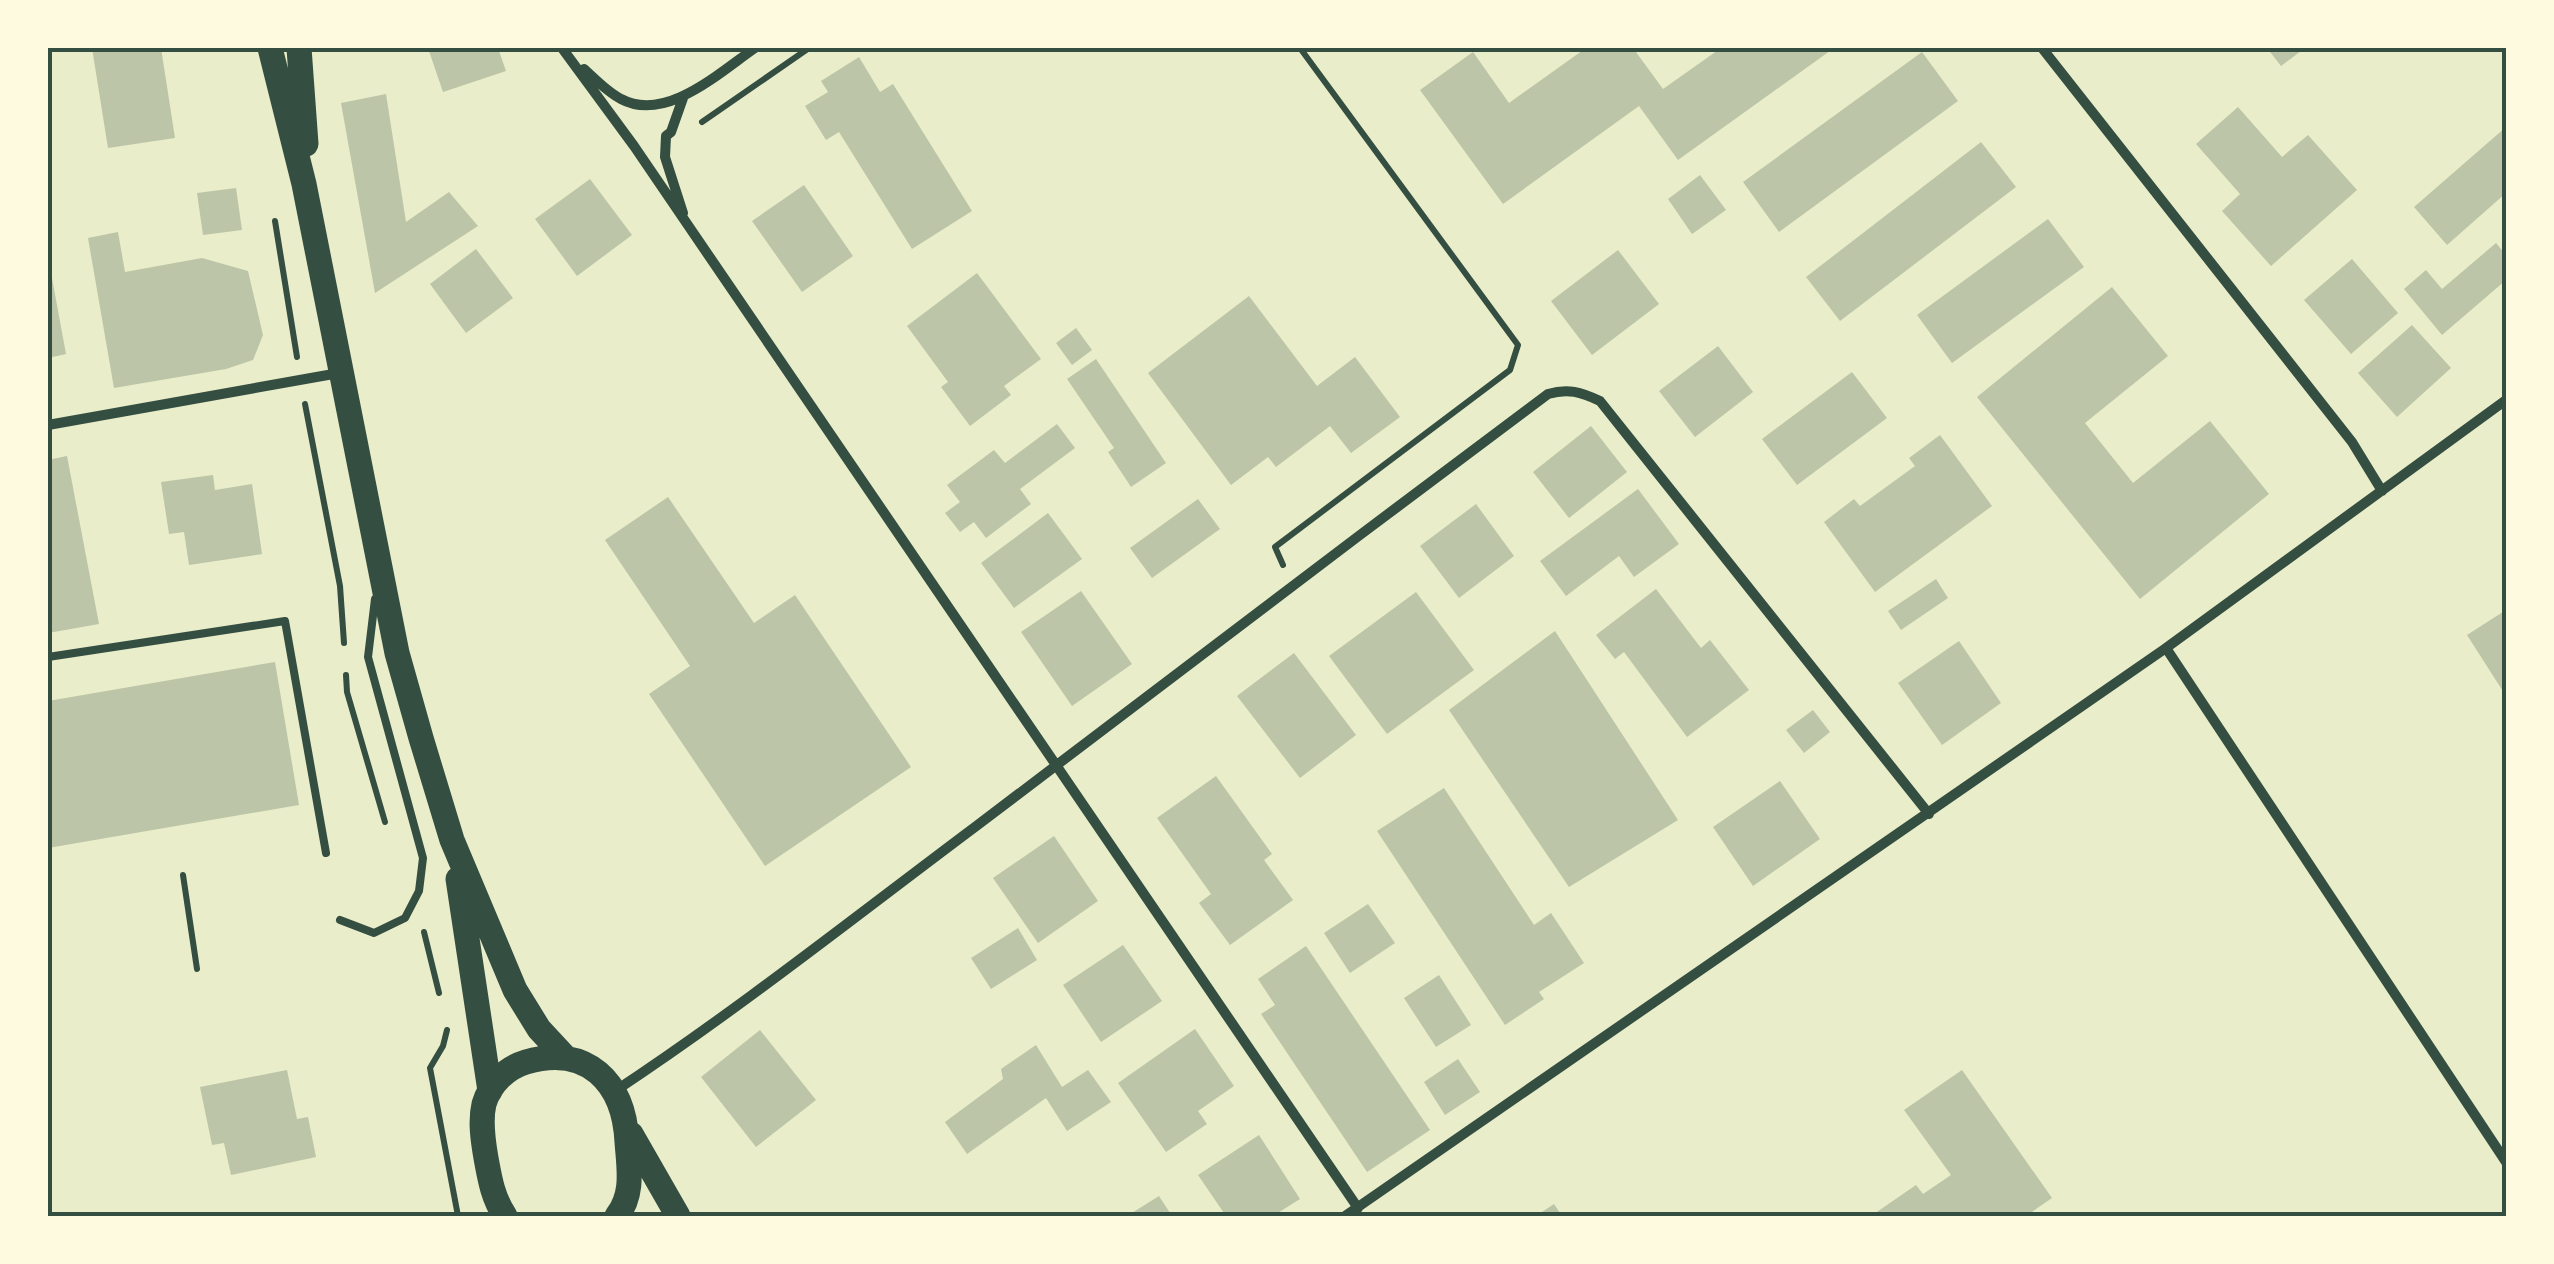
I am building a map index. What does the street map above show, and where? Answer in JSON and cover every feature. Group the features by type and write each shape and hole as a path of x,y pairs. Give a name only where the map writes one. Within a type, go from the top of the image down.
{"main road":[{"path":"270,48 304,184 398,653 452,840 515,990 539,1030 565,1057"},
{"path":"298,48 306,129 304,184"},
{"path":"452,840 490,1091"},
{"path":"505,1216 491,1189 484,1151 484,1106 502,1075 517,1065 540,1058 565,1057 580,1060 600,1073 614,1091 626,1126 678,1216"},
{"path":"617,1216 630,1188 626,1126"}],"street":[{"path":"562,48 623,100 652,105 683,98 755,48"},
{"path":"2042,48 2352,442 2382,490"},
{"path":"572,58 1358,1208"},
{"path":"683,98 666,136 665,157 686,224"},
{"path":"48,425 340,372"},
{"path":"614,1091 767,984 1292,585 1548,394 1560,390 1574,390 1600,400 1928,814"},
{"path":"1345,1216 2166,648 2506,400"},
{"path":"2166,648 2506,1162"}],"lane":[{"path":"340,920 374,933 405,918 420,891 423,858 368,657 380,564"},
{"path":"48,657 285,621 326,852"}],"path":[{"path":"1292,585 1275,547 1510,370 1518,346 1300,48"},
{"path":"273,210 292,318"},
{"path":"184,875 196,969"}],"building":[{"path":"92,48 161,48 175,138 108,148"},
{"path":"428,48 498,48 506,71 443,92"},
{"path":"1586,48 1633,48 1663,89 1721,48 1834,48 1678,160 1639,106 1503,204 1420,90 1473,52 1509,103"},
{"path":"2267,48 2305,48 2281,66"},
{"path":"1922,52 1958,101 1779,232 1743,182"},
{"path":"859,57 880,92 893,84 972,211 912,249 839,132 826,140 805,106 828,92 821,81"},
{"path":"386,94 406,222 449,192 478,226 375,293 341,103"},
{"path":"2238,107 2282,157 2308,135 2357,190 2271,266 2222,211 2240,194 2196,144"},
{"path":"2506,127 2506,193 2447,245 2414,207"},
{"path":"1981,142 2016,187 1840,321 1806,277"},
{"path":"1700,175 1726,210 1692,234 1668,199"},
{"path":"590,179 632,235 577,276 535,219"},
{"path":"804,185 853,256 802,292 752,221"},
{"path":"236,188 242,230 203,235 197,193"},
{"path":"2048,219 2084,267 1952,363 1917,315"},
{"path":"118,232 125,272 202,258 248,271 263,335 253,360 226,369 114,388 88,238"},
{"path":"2496,243 2506,255 2506,280 2442,335 2404,289 2426,270 2442,289"},
{"path":"476,249 513,298 466,333 430,284"},
{"path":"1618,250 1659,304 1592,355 1551,301"},
{"path":"2352,259 2398,313 2351,354 2304,300"},
{"path":"977,273 1041,359 1004,386 1011,395 970,426 941,387 948,382 907,326"},
{"path":"52,278 66,354 48,358 48,279"},
{"path":"2112,287 2168,356 2085,423 2133,483 2210,421 2269,494 2140,599 1977,397"},
{"path":"1249,296 1317,386 1355,357 1400,417 1351,453 1330,426 1276,467 1268,457 1231,485 1148,373"},
{"path":"2412,325 2451,368 2397,417 2358,373"},
{"path":"1076,328 1092,350 1072,365 1056,343"},
{"path":"1718,346 1753,392 1695,437 1659,391"},
{"path":"1096,359 1166,463 1131,487 1108,452 1114,448 1067,379"},
{"path":"1852,372 1887,418 1797,485 1762,439"},
{"path":"1057,424 1075,448 1020,489 1031,504 986,538 974,522 960,532 945,513 960,502 947,485 994,450 1005,463"},
{"path":"1591,426 1627,472 1569,518 1533,472"},
{"path":"1940,435 1992,506 1875,592 1824,522 1854,499 1860,506 1915,466 1909,458"},
{"path":"67,456 99,624 48,633 48,460"},
{"path":"213,475 215,490 252,484 262,554 189,565 184,532 169,534 161,482"},
{"path":"1638,489 1679,544 1634,577 1619,556 1566,596 1540,561"},
{"path":"668,497 754,623 795,595 911,767 765,866 649,694 690,666 605,540"},
{"path":"1198,499 1220,529 1152,578 1130,548"},
{"path":"1476,504 1514,556 1459,598 1420,546"},
{"path":"1048,513 1082,559 1014,608 981,563"},
{"path":"1936,579 1948,598 1901,630 1888,611"},
{"path":"1656,589 1701,648 1710,640 1749,690 1687,737 1624,652 1615,659 1596,635"},
{"path":"1081,591 1132,664 1072,706 1021,632"},
{"path":"1416,592 1474,670 1387,734 1329,656"},
{"path":"2506,610 2506,696 2467,635"},
{"path":"1555,631 1678,820 1569,887 1449,710"},
{"path":"1959,641 2001,703 1942,745 1898,683"},
{"path":"1294,653 1356,735 1300,778 1237,696"},
{"path":"275,662 299,805 48,848 48,701"},
{"path":"1813,710 1830,732 1804,753 1786,730"},
{"path":"1216,776 1272,854 1264,860 1293,900 1230,945 1199,903 1211,894 1157,818"},
{"path":"1780,781 1820,839 1753,886 1713,827"},
{"path":"1444,788 1534,925 1551,913 1584,963 1539,992 1544,999 1505,1025 1377,831"},
{"path":"1054,836 1098,901 1038,943 993,878"},
{"path":"1368,904 1395,943 1350,973 1324,933"},
{"path":"1018,928 1037,960 991,989 971,958"},
{"path":"1123,945 1162,1001 1101,1042 1063,985"},
{"path":"1306,946 1430,1130 1367,1172 1261,1014 1275,1005 1258,979"},
{"path":"1439,975 1471,1025 1436,1047 1404,998"},
{"path":"1195,1029 1234,1086 1198,1111 1207,1124 1166,1152 1118,1083"},
{"path":"760,1030 816,1100 756,1147 701,1077"},
{"path":"1036,1045 1062,1087 1088,1070 1111,1102 1067,1131 1046,1098 967,1154 945,1122 1003,1079 1001,1069"},
{"path":"1458,1059 1480,1092 1445,1115 1424,1082"},
{"path":"287,1070 297,1119 308,1117 316,1157 231,1175 224,1143 212,1145 200,1087"},
{"path":"1962,1070 2052,1198 2026,1216 1871,1216 1916,1185 1923,1194 1951,1175 1904,1110"},
{"path":"1259,1135 1300,1199 1273,1216 1226,1216 1198,1175"},
{"path":"1159,1196 1172,1216 1127,1216"},
{"path":"1554,1204 1562,1216 1536,1216"}]}
